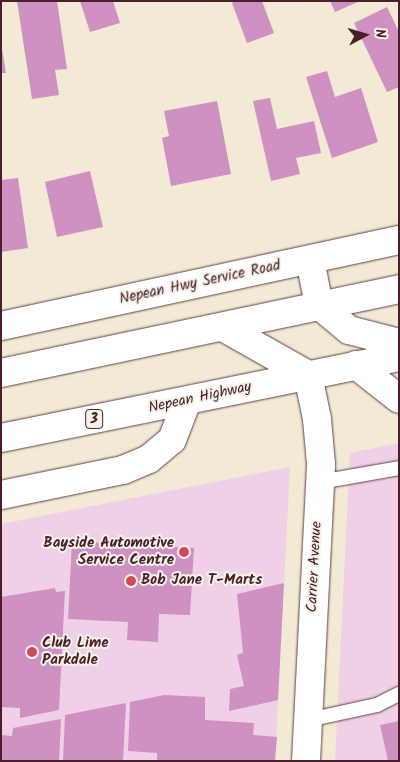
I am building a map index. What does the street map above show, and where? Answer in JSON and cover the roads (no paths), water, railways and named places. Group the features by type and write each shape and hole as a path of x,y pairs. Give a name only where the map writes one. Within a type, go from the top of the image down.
{"main road":[{"name":"Nepean Hwy Service Road","path":"1,326 399,240"},
{"path":"310,260 320,305 349,330 399,344"},
{"path":"1,372 399,289"},
{"path":"223,327 308,375"},
{"name":"Nepean Highway","path":"1,438 399,357"},
{"path":"356,365 399,399"},
{"name":"Carrier Avenue","path":"306,761 320,482 319,433 308,375"},
{"path":"1,495 123,470 149,459 172,440 187,401"}],"lane":[{"path":"320,482 399,468"},
{"path":"308,720 377,706 399,694"}],"place":[{"name":"Bayside Automotive Service Centre","path":"184,552"},
{"name":"Bob Jane T-Marts","path":"131,581"},
{"name":"Club Lime Parkdale","path":"32,652"}]}
